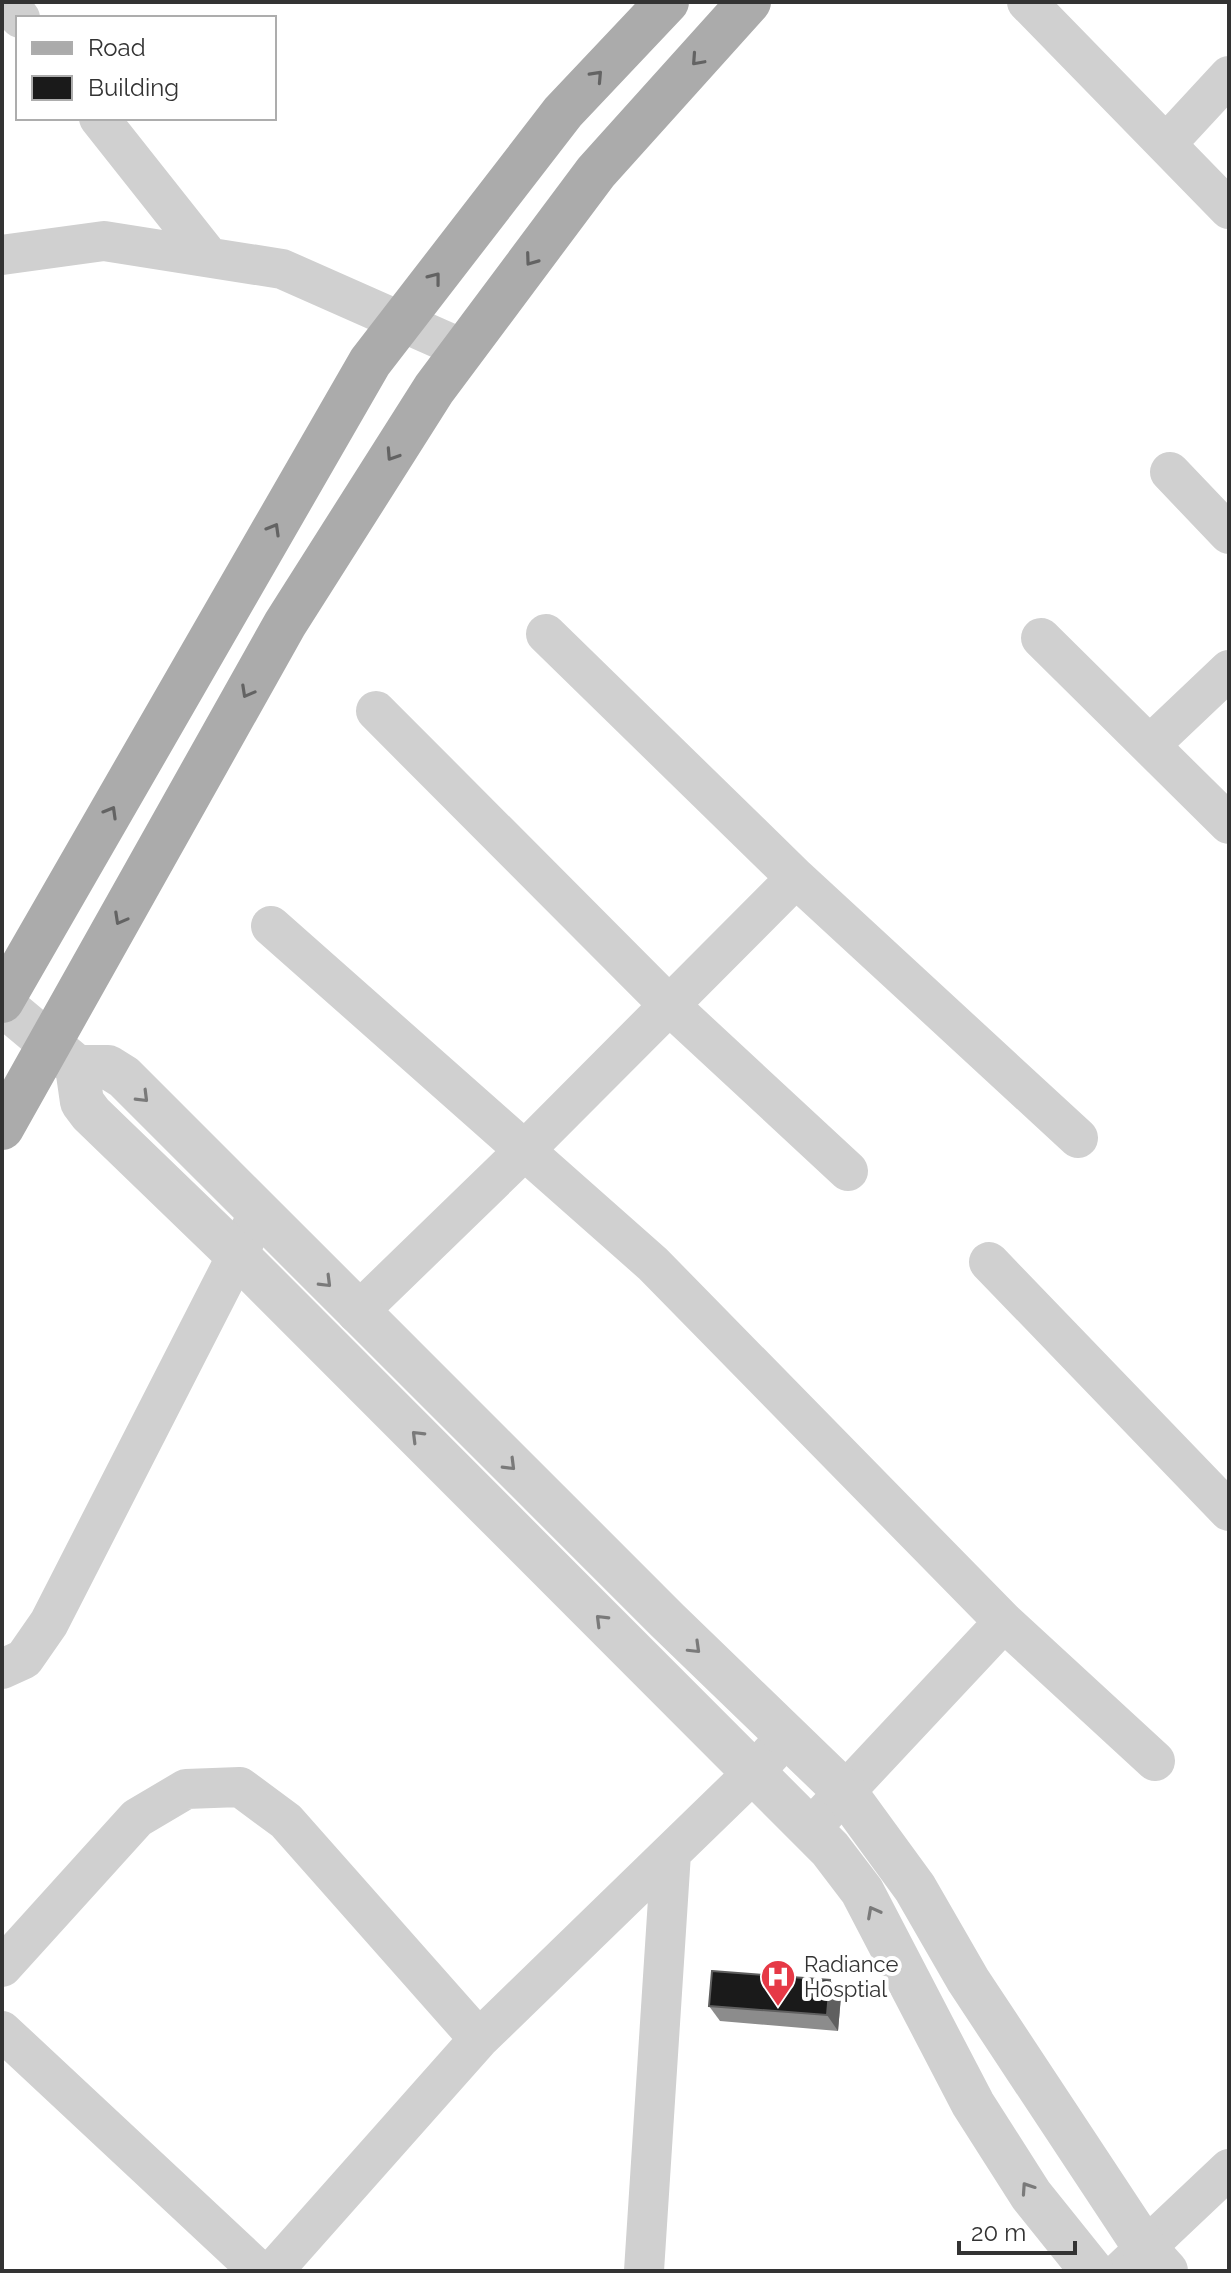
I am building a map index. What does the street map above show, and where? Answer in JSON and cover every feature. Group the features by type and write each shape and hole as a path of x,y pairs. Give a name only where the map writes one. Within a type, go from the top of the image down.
{"main road":[{"path":"2,1128 64,1056 285,624 434,389 596,172 749,2"},
{"path":"2,1002 370,362 563,112 650,8"}],"street":[{"path":"1027,2 1229,209"},
{"path":"1167,143 1229,76"},
{"path":"101,120 209,257"},
{"path":"2,255 104,241 282,269 465,350"},
{"path":"1170,472 1229,534"},
{"path":"546,634 796,878 1078,1138"},
{"path":"1041,638 1229,824"},
{"path":"1150,745 1229,670"},
{"path":"376,711 668,1004 848,1171"},
{"path":"357,1313 526,1149 796,878"},
{"path":"271,926 653,1264 1004,1622 1155,1761"},
{"path":"2,1002 64,1056 108,1067 124,1077 357,1313 845,1792 915,1888 968,1980 1144,2263 1229,2169"},
{"path":"64,1056 82,1102 91,1114 237,1255 830,1849 862,1891 973,2104 1031,2195 1092,2271"},
{"path":"2,1669 24,1659 49,1623 259,1213"},
{"path":"989,1262 1229,1511"},
{"path":"810,1829 1004,1622"},
{"path":"273,2271 479,2039 754,1772 787,1736"},
{"path":"2,1967 137,1818 186,1789 240,1787 286,1821 479,2039"},
{"path":"644,2271 671,1853"},
{"path":"2,2031 259,2271"}],"building":[{"path":"712,1971 830,1980 827,2015 709,2006"}],"place":[{"name":"Radiance Hosptial","path":"778,2008"}]}
